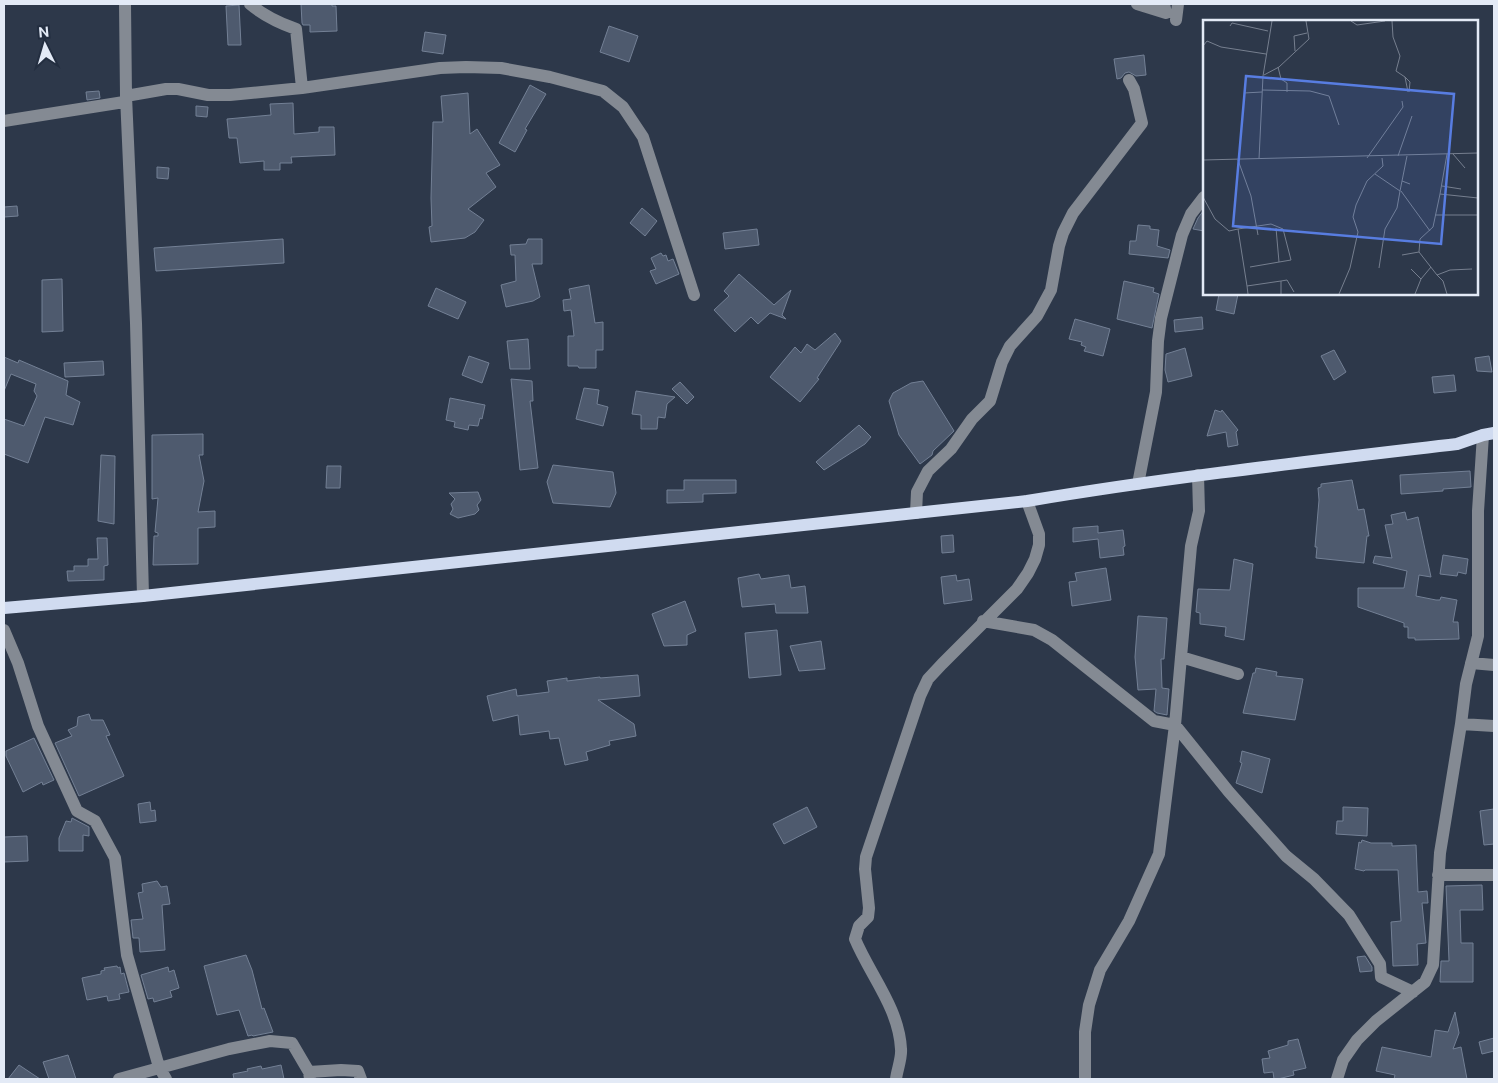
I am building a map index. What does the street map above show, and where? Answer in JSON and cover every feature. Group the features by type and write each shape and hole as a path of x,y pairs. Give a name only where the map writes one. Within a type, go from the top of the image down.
{"main road":[{"path":"4,608 143,596 1027,502 1198,475 1457,444 1489,434"}],"street":[{"path":"125,4 126,101 136,323 143,596"},
{"path":"250,4 278,22 296,29 302,88"},
{"path":"1137,4 1166,13 1164,4"},
{"path":"1176,20 1178,4"},
{"path":"4,121 124,102 166,89 178,89 208,95 230,95 302,88 440,68 466,67 501,68 550,77 603,91 622,106 643,137 694,295"},
{"path":"916,513 917,492 928,470 950,449 972,419 990,401 1002,362 1010,346 1037,316 1051,290 1059,246 1073,212 1142,123 1134,89 1129,80"},
{"path":"1138,484 1156,392 1158,341 1162,318 1182,235 1192,214 1203,198"},
{"path":"1337,1079 1343,1060 1357,1040 1376,1021 1425,982 1433,965 1440,853 1466,684 1478,636 1478,511 1489,434"},
{"path":"1085,1079 1084,1032 1089,1005 1100,970 1129,921 1159,854 1175,725 1191,546 1199,511 1198,475"},
{"path":"896,1079 902,1050 896,1021 855,939 860,926 868,917 866,857 920,696 928,679 983,621 1017,589 1035,559 1039,545 1039,534 1027,502"},
{"path":"983,621 1034,630 1052,640 1154,721 1175,725 1286,856 1314,879 1349,915 1380,964 1381,976 1413,992"},
{"path":"4,630 18,663 38,726 77,811 95,821 114,858 127,955 159,1067 166,1079"},
{"path":"1181,657 1238,674"},
{"path":"1471,662 1494,665"},
{"path":"1461,724 1494,726"},
{"path":"1438,874 1494,875"},
{"path":"119,1079 228,1049 270,1041 292,1043 310,1076 341,1070 358,1071 361,1079"}],"building":[{"path":"301,4 332,4 332,6 336,6 337,31 310,32 310,25 303,25 302,23"},
{"path":"239,5 241,45 228,45 226,6"},
{"path":"609,26 638,36 629,62 600,52"},
{"path":"425,32 446,35 443,54 422,51"},
{"path":"1144,55 1146,75 1136,76 1129,72 1117,79 1114,59"},
{"path":"530,85 546,94 525,129 527,130 515,152 499,143"},
{"path":"99,91 100,98 87,100 86,92"},
{"path":"468,93 470,134 477,129 500,165 486,173 496,187 468,209 484,220 475,232 465,238 431,242 429,227 432,226 433,122 443,122 441,96"},
{"path":"293,103 294,134 319,132 319,127 334,127 335,155 291,157 292,163 280,163 280,170 264,170 264,161 240,163 237,138 229,138 227,119 271,115 270,104"},
{"path":"196,106 208,107 207,117 196,116"},
{"path":"157,167 169,168 168,179 157,178"},
{"path":"17,206 18,216 4,217 4,207"},
{"path":"642,208 657,221 645,236 630,223"},
{"path":"1203,211 1203,231 1193,229"},
{"path":"1138,225 1150,226 1150,229 1159,230 1157,246 1170,250 1168,258 1129,254 1130,241 1136,241"},
{"path":"757,229 759,245 725,249 723,233"},
{"path":"283,239 284,263 156,271 154,248"},
{"path":"528,239 542,239 542,264 532,264 540,297 533,301 506,307 501,285 516,281 515,255 511,255 510,245 526,244"},
{"path":"661,253 663,256 666,255 668,261 673,259 679,274 656,284 650,271 656,269 651,258"},
{"path":"739,274 774,305 791,290 782,315 786,319 770,313 758,324 751,317 735,332 714,310 729,296 724,291"},
{"path":"62,279 63,331 42,332 42,280"},
{"path":"1124,281 1154,288 1153,292 1159,294 1152,328 1117,319"},
{"path":"589,285 595,323 603,322 603,350 596,350 596,368 568,366 568,336 574,336 571,310 564,311 563,300 571,299 569,289"},
{"path":"436,288 466,302 458,319 428,306"},
{"path":"1219,295 1238,295 1234,314 1216,310"},
{"path":"1202,317 1203,329 1175,332 1174,320"},
{"path":"1075,319 1110,329 1103,356 1084,351 1086,347 1081,345 1082,342 1069,339"},
{"path":"835,333 841,341 817,378 819,379 800,402 770,377 795,347 801,353 807,344 815,350"},
{"path":"528,339 530,369 510,369 507,341"},
{"path":"1185,348 1192,376 1168,382 1165,370 1166,354"},
{"path":"1334,350 1346,372 1334,380 1321,356"},
{"path":"469,356 489,363 482,383 462,375"},
{"path":"1489,356 1492,372 1477,371 1475,358"},
{"path":"4,357 18,363 19,360 68,381 66,395 80,402 73,425 45,417 28,463 4,454 4,419 24,426 37,396 34,391 36,384 11,374 4,391"},
{"path":"103,361 104,375 65,377 64,363"},
{"path":"1454,375 1456,391 1434,393 1432,377"},
{"path":"511,379 532,381 533,401 530,401 538,468 520,470"},
{"path":"923,381 954,431 933,451 932,455 920,464 899,435 889,401 893,393 911,383"},
{"path":"680,382 694,397 687,404 672,389"},
{"path":"584,388 599,390 597,404 608,407 603,426 576,419"},
{"path":"636,391 675,397 667,404 665,418 658,417 657,429 641,429 641,415 632,414"},
{"path":"450,398 485,405 482,419 480,418 478,426 469,425 468,430 454,427 455,422 446,420"},
{"path":"1215,410 1221,412 1222,410 1238,430 1236,432 1238,445 1228,447 1226,432 1207,436"},
{"path":"859,425 871,437 865,444 824,470 816,462"},
{"path":"203,434 203,455 199,455 204,481 198,512 215,511 215,527 198,528 198,564 153,565 154,536 158,536 158,533 155,532 158,498 152,499 152,435"},
{"path":"101,455 115,456 114,524 98,521"},
{"path":"553,465 613,472 616,493 610,507 553,503 547,482"},
{"path":"327,466 341,466 340,488 326,488"},
{"path":"1470,471 1471,487 1401,494 1400,475"},
{"path":"684,480 736,480 736,493 703,494 703,502 667,503 667,490 684,490"},
{"path":"1352,480 1358,510 1364,509 1369,536 1367,536 1364,563 1316,558 1318,488 1321,487 1321,484"},
{"path":"478,492 481,500 477,505 479,510 475,514 458,518 450,514 453,509 451,504 455,499 449,493"},
{"path":"1405,512 1407,520 1418,517 1431,577 1419,575 1416,596 1436,600 1440,600 1441,597 1457,600 1453,622 1458,622 1459,639 1415,640 1415,638 1408,638 1408,627 1404,627 1404,623 1358,607 1358,588 1404,588 1407,571 1373,563 1375,556 1392,558 1385,525 1393,524 1391,515"},
{"path":"1098,526 1098,533 1123,530 1124,555 1100,558 1098,539 1073,542 1073,528"},
{"path":"953,535 954,552 942,553 941,536"},
{"path":"97,538 107,538 108,565 104,566 104,580 68,581 67,571 74,571 74,566 88,566 88,559 98,559"},
{"path":"1443,555 1468,559 1466,574 1458,572 1457,576 1440,574"},
{"path":"1234,559 1253,564 1244,640 1225,636 1226,627 1200,624 1200,613 1196,612 1198,589 1230,590"},
{"path":"1106,568 1111,600 1072,606 1069,582 1077,581 1075,573"},
{"path":"759,574 761,579 789,575 791,588 805,586 808,613 776,613 775,604 742,607 738,578"},
{"path":"956,575 957,581 969,579 972,600 944,604 941,577"},
{"path":"685,601 696,631 687,635 687,645 664,646 652,614"},
{"path":"1138,616 1167,618 1164,659 1161,659 1162,688 1169,689 1167,715 1154,711 1156,689 1138,690 1135,657"},
{"path":"777,630 781,675 749,678 745,633"},
{"path":"821,641 825,669 799,671 790,646"},
{"path":"1256,668 1277,672 1276,676 1303,679 1295,720 1243,713"},
{"path":"638,675 640,696 598,700 634,724 636,736 609,741 610,745 586,752 588,760 565,765 559,738 550,739 549,731 520,735 518,715 493,721 487,696 516,689 517,696 549,692 547,681 567,678 567,681"},
{"path":"89,714 91,720 103,720 110,735 106,736 124,776 79,796 55,743 72,736 68,730 77,726 78,717"},
{"path":"34,738 54,780 43,785 42,782 23,792 6,756 6,751"},
{"path":"1242,751 1270,759 1262,793 1236,783 1242,763 1240,762"},
{"path":"150,802 151,811 155,810 156,821 140,823 138,804"},
{"path":"807,807 817,827 784,844 773,824"},
{"path":"1343,807 1368,808 1367,836 1336,834 1337,821 1343,821"},
{"path":"1494,809 1494,844 1484,845 1480,811"},
{"path":"72,818 89,827 89,836 83,835 83,851 59,851 59,838 66,821 71,822"},
{"path":"27,836 28,861 4,862 4,837"},
{"path":"1362,840 1371,843 1392,843 1392,846 1416,845 1418,892 1427,891 1428,903 1422,903 1426,943 1417,944 1418,965 1393,966 1391,922 1401,921 1398,870 1364,871 1355,869 1359,842 1361,843"},
{"path":"157,881 161,887 167,886 170,904 162,905 165,950 140,952 139,938 133,938 131,920 143,919 138,893 143,892 142,884"},
{"path":"1482,885 1483,910 1460,910 1461,943 1473,943 1473,982 1440,982 1441,961 1449,961 1446,886"},
{"path":"246,955 262,1009 264,1008 273,1032 248,1036 239,1010 217,1015 204,966"},
{"path":"1365,956 1372,967 1372,971 1360,972 1357,957"},
{"path":"117,966 118,968 120,967 121,974 124,973 129,992 119,994 120,999 108,1001 107,996 87,1000 82,978 101,974 101,971 105,970 104,968"},
{"path":"168,967 169,972 174,970 179,988 170,991 172,997 154,1002 153,998 148,999 141,975"},
{"path":"1455,1012 1459,1033 1453,1049 1461,1047 1467,1079 1394,1079 1395,1075 1376,1071 1382,1047 1431,1057 1435,1030 1448,1032"},
{"path":"1494,1038 1494,1051 1482,1054 1479,1042"},
{"path":"1298,1039 1306,1068 1293,1071 1294,1075 1278,1079 1274,1079 1273,1072 1264,1073 1262,1059 1270,1058 1268,1051 1288,1045 1288,1041"},
{"path":"68,1055 76,1079 49,1079 43,1062"},
{"path":"19,1065 40,1079 8,1079"},
{"path":"281,1065 284,1079 234,1079 233,1074 248,1071 247,1069 261,1066 262,1069"}]}
